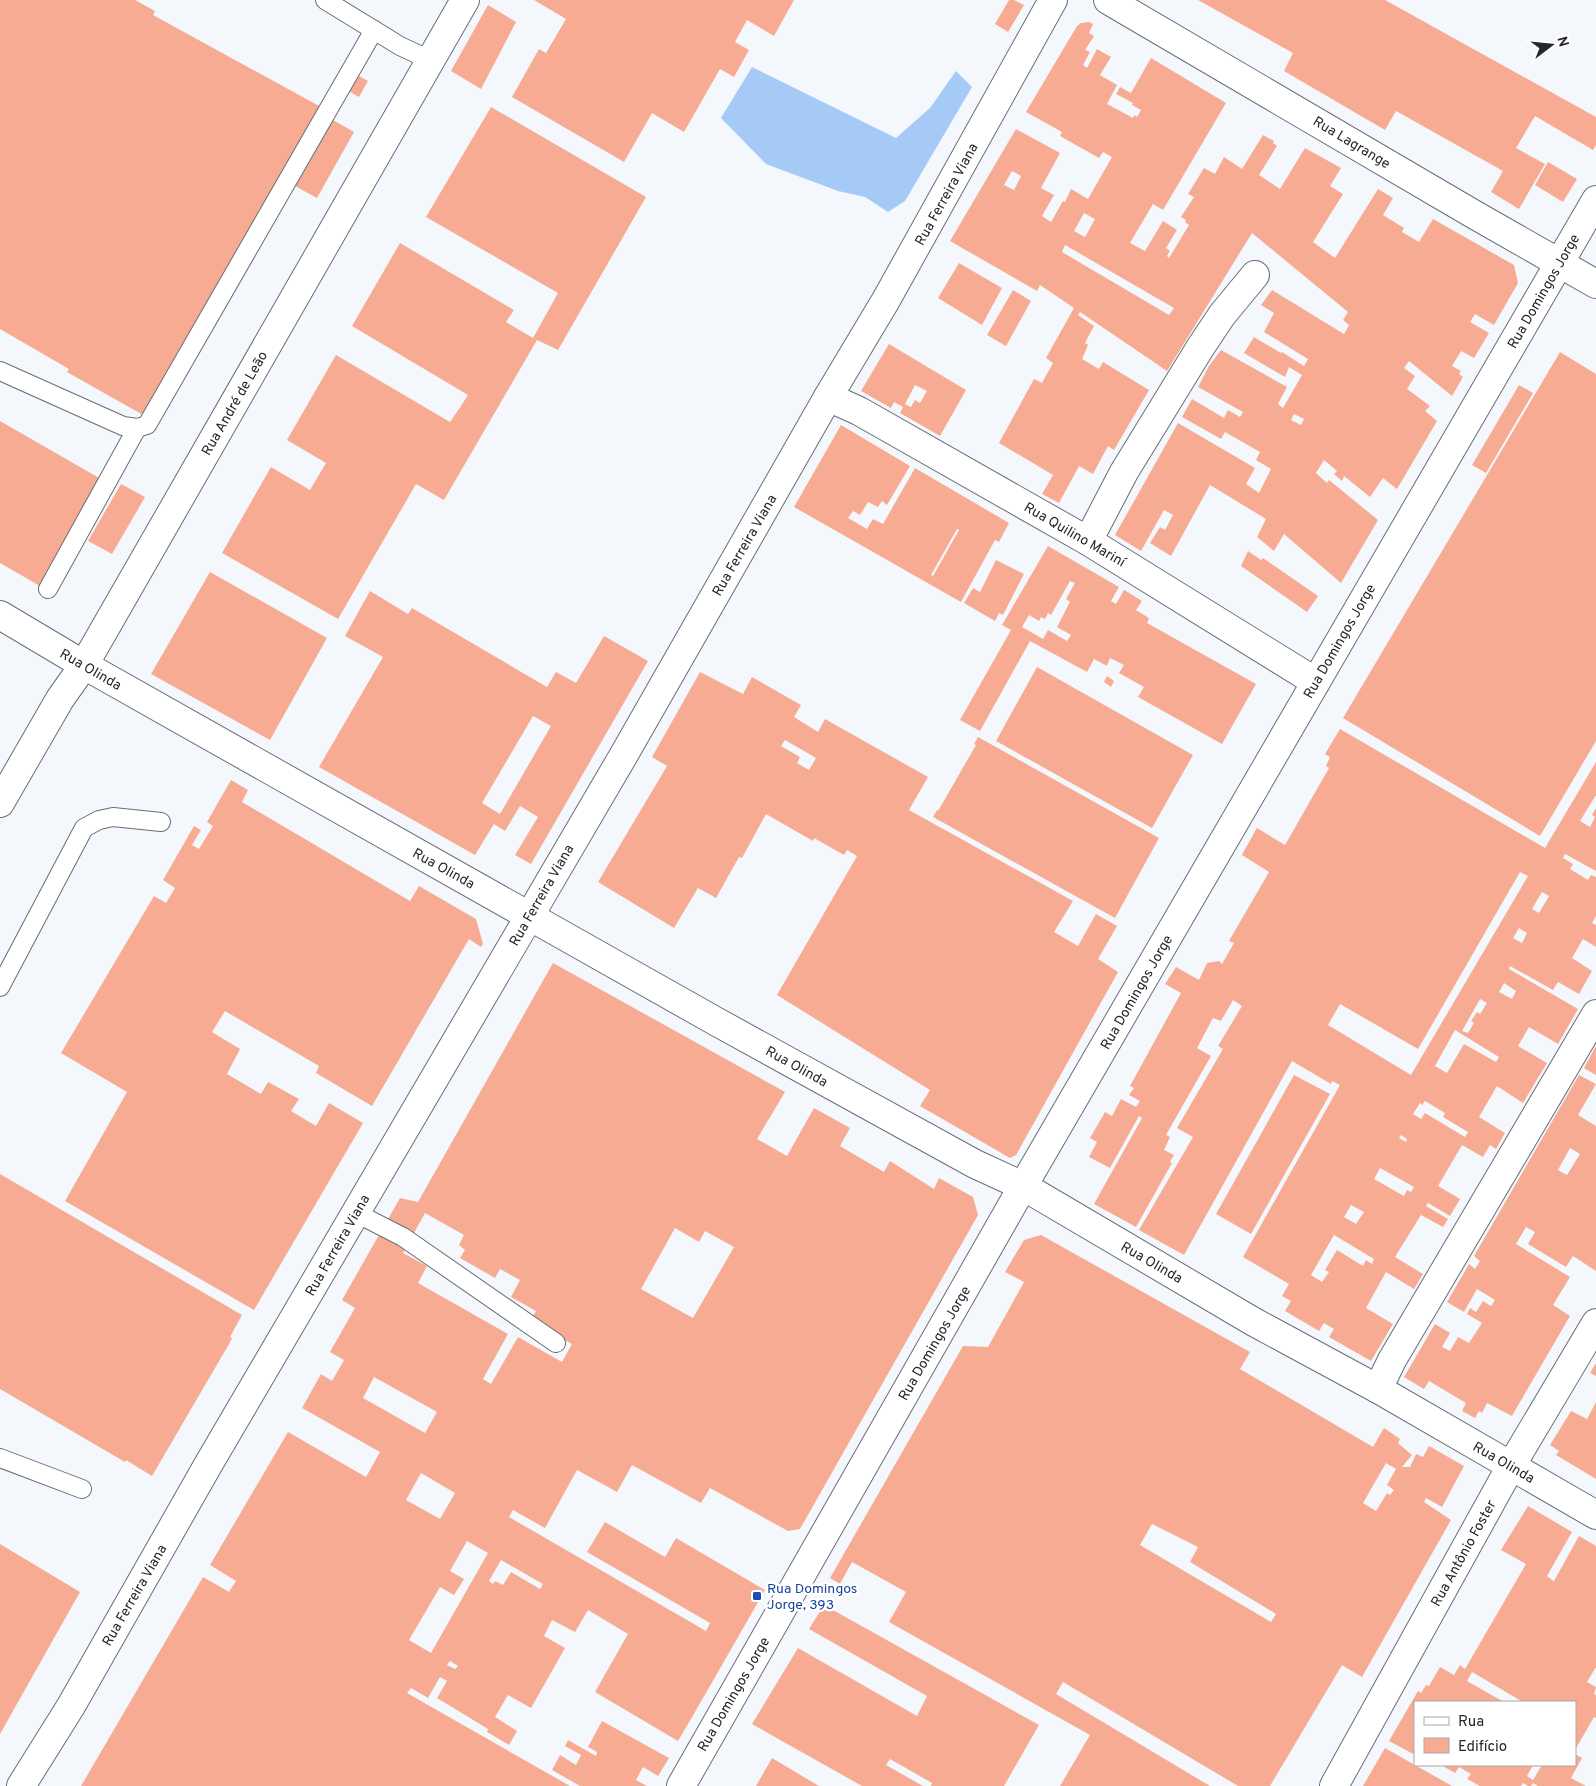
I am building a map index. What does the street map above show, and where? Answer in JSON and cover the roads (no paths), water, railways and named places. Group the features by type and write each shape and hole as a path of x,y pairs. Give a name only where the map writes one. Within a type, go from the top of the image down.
{"street":[{"name":"Rua André de Leão","path":"0,803 60,699 84,665 465,0"},
{"name":"Rua Ferreira Viana","path":"21,1786 71,1706 208,1465 622,758 828,397 886,300 1032,41 1053,0"},
{"name":"Rua Lagrange","path":"1108,0 1596,284"},
{"name":"Rua Domingos Jorge","path":"681,1786 1023,1186 1596,200"},
{"path":"1088,541 1124,472 1200,348 1222,315 1255,275"},
{"name":"Rua Quilino Mariní","path":"828,397 859,411 1088,541 1316,682"},
{"name":"Rua Olinda","path":"0,614 84,665 528,916 975,1164 1023,1186 1254,1322 1378,1389 1596,1514"},
{"path":"1378,1389 1392,1360 1596,1014"},
{"name":"Rua Antônio Foster","path":"1334,1786 1511,1466 1596,1323"}],"lane":[{"path":"325,0 400,46 430,60"},
{"path":"0,371 123,426 137,428 147,425 374,30"},
{"path":"48,588 137,428"},
{"path":"0,987 84,828 99,820 113,817 161,822"},
{"path":"356,1213 403,1237 556,1343"},
{"path":"0,1458 82,1489"}],"place":[{"name":"Rua Domingos Jorge, 393","path":"757,1596"}]}
